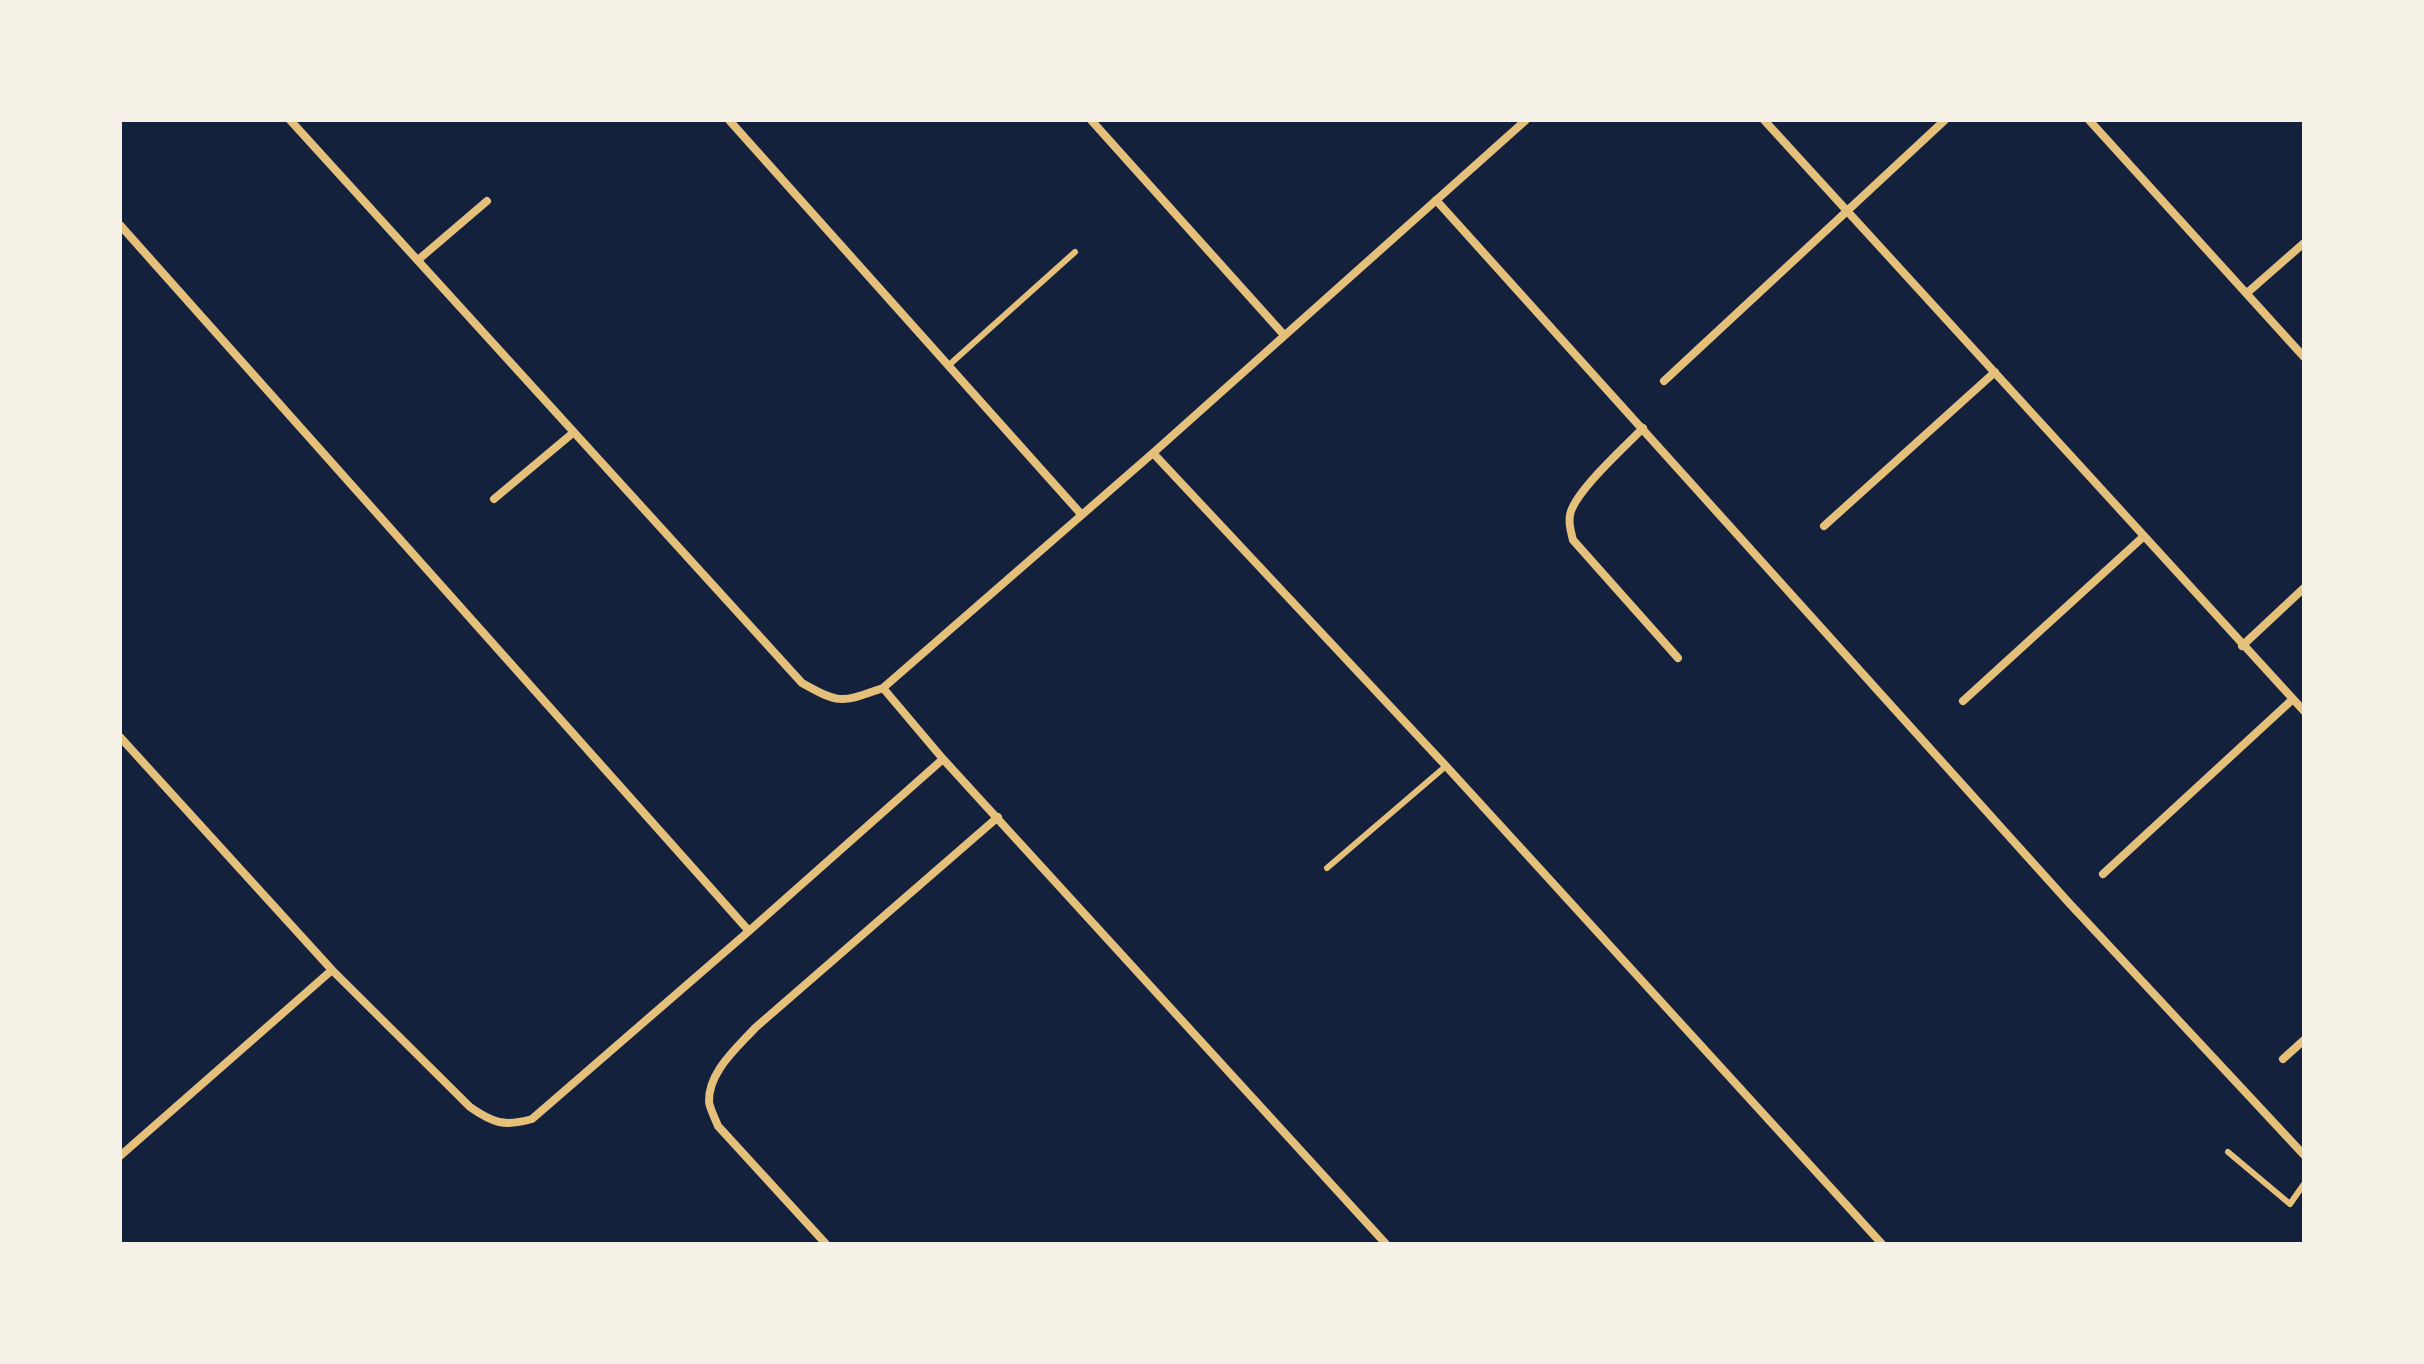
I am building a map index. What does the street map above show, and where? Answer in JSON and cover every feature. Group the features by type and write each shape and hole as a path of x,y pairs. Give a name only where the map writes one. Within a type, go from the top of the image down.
{"street":[{"path":"290,120 802,683 824,696 845,701 883,688 1153,453 1526,120"},
{"path":"729,120 1081,514"},
{"path":"1091,120 1284,335"},
{"path":"1764,120 2304,711"},
{"path":"1664,381 1945,120"},
{"path":"2089,120 2304,357"},
{"path":"1436,200 2070,904 2304,1155"},
{"path":"418,260 487,201"},
{"path":"120,225 749,931"},
{"path":"2247,293 2304,243"},
{"path":"1824,526 1995,372"},
{"path":"1643,428 1586,488 1573,504 1569,519 1573,540 1678,658"},
{"path":"494,499 574,432"},
{"path":"1153,453 1446,766 1882,1244"},
{"path":"1963,701 2143,537"},
{"path":"2242,646 2304,588"},
{"path":"883,688 943,759 1386,1244"},
{"path":"2103,874 2293,699"},
{"path":"120,737 332,970 470,1107 490,1120 513,1125 532,1119 943,759"},
{"path":"826,1244 718,1126 709,1103 712,1083 724,1063 755,1028 998,817"},
{"path":"120,1156 332,970"},
{"path":"2283,1059 2304,1040"}],"lane":[{"path":"949,365 1075,252"},
{"path":"1327,868 1446,766"},
{"path":"2228,1152 2290,1204 2304,1184"}]}
